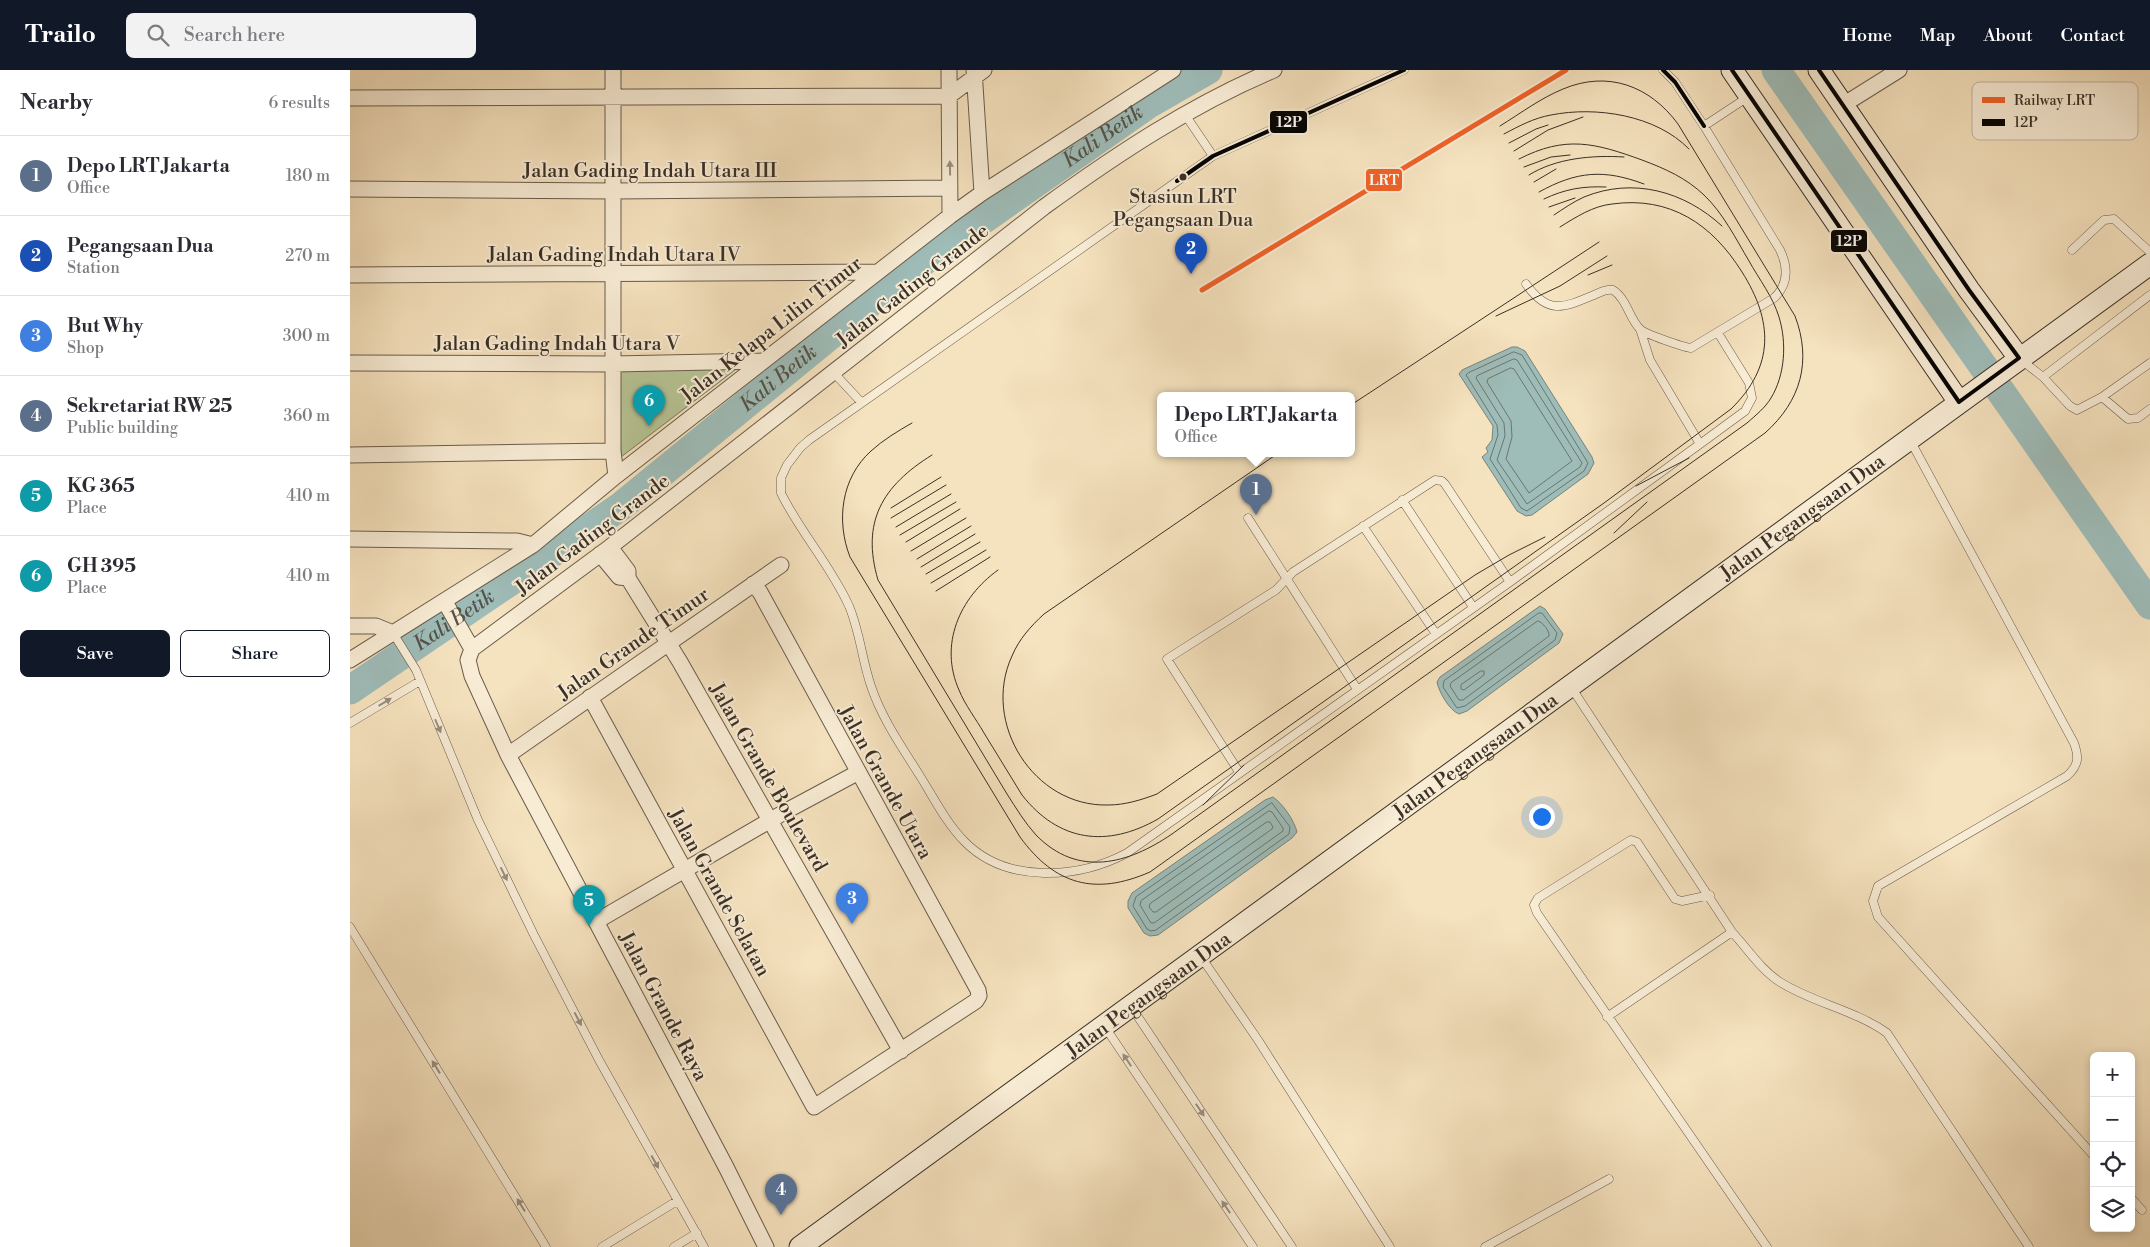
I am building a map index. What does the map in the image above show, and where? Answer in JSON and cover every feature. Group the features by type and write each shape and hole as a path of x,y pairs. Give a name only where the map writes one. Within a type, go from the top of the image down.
{"main road":[{"path":"1732,70 1964,398"},
{"path":"1819,70 2016,361"},
{"name":"Jalan Pegangsaan Dua","path":"800,1247 1132,1008 1570,684 2150,264"}],"street":[{"path":"613,70 615,274 613,451 616,476"},
{"path":"950,70 950,216"},
{"name":"Jalan Kelapa Lilin Timur","path":"350,660 443,606 534,545 616,476 950,216 982,193 1173,70"},
{"name":"Jalan Gading Grande","path":"471,647 605,551 1044,207 1094,170 1184,113 1234,87 1274,70"},
{"path":"1843,104 1899,70"},
{"path":"350,98 949,96 977,72"},
{"path":"977,72 982,193"},
{"name":"Jalan Gading Indah Utara III","path":"350,189 614,191 950,188"},
{"name":"Jalan Gading Indah Utara IV","path":"350,275 877,272"},
{"name":"Jalan Gading Indah Utara V","path":"350,363 613,364 763,361"},
{"path":"350,455 613,451"},
{"path":"350,539 517,541 534,545"},
{"name":"Jalan Grande Boulevard","path":"605,551 619,577 628,578 668,642 901,1050"},
{"name":"Jalan Grande Timur","path":"508,755 780,565"},
{"name":"Jalan Grande Utara","path":"753,584 760,592 857,773 978,990 979,996 976,1001 901,1050"},
{"path":"443,606 471,647"},
{"path":"350,626 376,626 398,631"},
{"name":"Jalan Grande Raya","path":"471,647 468,660 470,671 508,755 597,921 766,1247"},
{"name":"Jalan Grande Selatan","path":"590,697 814,1107 901,1050"},
{"path":"597,921 771,820 857,773"}],"lane":[{"path":"1404,70 1212,156 991,313 861,402 800,448 787,465 782,478 780,493 848,605 871,686 884,719 951,825 965,842 980,854 996,863 1026,872 1062,872 1097,865 1127,853 1510,582 1745,411 1752,398 1749,383 1718,333"},
{"path":"1640,329 1683,347 1691,348 1778,294 1783,288 1787,271 1780,250 1704,126 1675,82 1662,70"},
{"path":"1704,126 1750,96"},
{"path":"1184,113 1212,156"},
{"path":"2072,250 2104,220 2110,218 2114,219 2150,252"},
{"path":"1526,284 1540,300 1560,307 1604,290 1613,290 1620,296 1640,329 1650,360 1700,444"},
{"path":"2043,377 2150,295"},
{"path":"2016,361 2043,377 2055,391 2076,409 2102,397 2150,363"},
{"path":"833,372 861,402"},
{"path":"2102,397 2128,419 2138,418 2150,409"},
{"path":"1909,438 2074,742 2078,753 2078,761 2074,770 2067,776 1878,886 1873,901 1878,917 2090,1152"},
{"path":"1240,772 1167,658 1276,590 1293,572 1430,481 1442,481 1510,582"},
{"path":"1402,500 1474,607"},
{"path":"1248,518 1357,689"},
{"path":"1363,526 1436,634"},
{"path":"398,631 402,649 414,666 478,820 534,935 677,1201 704,1247"},
{"path":"350,723 420,681"},
{"path":"1570,684 1710,895 1732,932 1780,982 1870,1023 1887,1034 2029,1247"},
{"path":"1710,895 1682,901 1675,899 1637,842 1631,840 1538,898 1534,905 1537,913 1607,1016 1767,1247"},
{"path":"350,927 546,1247"},
{"path":"1607,1016 1732,932"},
{"path":"1201,957 1258,1040 1390,1247"},
{"path":"1132,1008 1292,1247"},
{"path":"1105,1027 1253,1247"},
{"path":"1485,1247 1608,1179"},
{"path":"602,1247 677,1201"},
{"path":"2135,1202 2142,1210"},
{"path":"674,1247 697,1233"}],"green space":[{"path":"618,365 739,367 621,457"}],"water":[{"path":"1512,347 1525,351 1594,463 1588,474 1532,515 1526,516 1517,511 1482,457 1488,452 1486,448 1492,440 1493,426 1459,374 1462,370"},
{"path":"1540,606 1545,609 1563,634 1559,643 1467,711 1459,714 1455,712 1448,705 1440,691 1437,682 1440,677"},
{"path":"1273,797 1291,817 1297,832 1292,838 1158,935 1150,936 1144,933 1128,908 1128,901 1132,893 1265,800"}],"waterway":[{"name":"Kali Betik","path":"350,690 620,507 904,275 1147,105 1208,70"},
{"path":"1776,70 2150,605"}],"tram line":[{"path":"912,423 871,451 853,474 847,487 843,515 843,529 850,557 1020,837 1033,853 1047,866 1078,882 1094,884 1111,883 1150,872 1765,433 1777,421 1795,394 1800,379 1803,349 1795,316 1678,124 1655,100 1627,85 1596,81 1580,83 1539,101 1500,126"},
{"path":"1504,134 1545,116 1568,112 1606,113 1643,121 1660,128 1675,137 1689,149"},
{"path":"1514,151 1548,130 1583,117"},
{"path":"1509,143 1548,125"},
{"path":"932,455 900,479 888,493 880,507 874,523 872,540 873,559 878,580 1007,794 1036,835 1052,849 1069,857 1086,861 1103,862 1121,859 1138,853 1172,834 1747,423 1763,408 1776,389 1782,369 1784,348 1779,317 1770,295 1729,226 1704,195 1683,179 1659,167 1610,149 1595,146 1566,144 1536,151 1519,159"},
{"path":"1524,167 1551,157 1570,155"},
{"path":"1529,175 1563,161 1587,157 1624,157"},
{"path":"1534,182 1556,169"},
{"path":"1539,192 1578,176 1603,174 1630,179 1644,184"},
{"path":"1544,199 1574,189 1606,187"},
{"path":"1554,215 1580,199 1602,191 1639,188 1675,196 1707,214 1722,226"},
{"path":"1549,207 1575,198"},
{"path":"998,570 984,581 963,608 956,624 951,656 953,673 961,696 1022,795 1036,811 1052,823 1068,831 1085,836 1102,837 1120,834 1158,819 1604,503 1731,409 1745,393 1756,376 1762,360 1765,343 1760,308 1742,272 1730,255 1703,227 1671,209 1653,204 1633,203 1598,207 1585,212 1560,227"},
{"path":"1355,402 1599,242"},
{"path":"1496,316 1560,286 1607,256"},
{"path":"1588,275 1612,265"},
{"path":"1273,457 1044,614 1018,644 1004,682 1004,708 1009,733 1021,756 1037,776 1057,792 1081,802 1108,805 1133,802 1157,794 1475,575 1545,537"},
{"path":"1636,486 1689,458"},
{"path":"891,508 941,477"},
{"path":"891,518 946,485"},
{"path":"896,527 951,494"},
{"path":"900,535 956,502"},
{"path":"1614,533 1647,502"},
{"path":"906,542 960,509"},
{"path":"911,551 966,518"},
{"path":"917,559 971,526"},
{"path":"921,567 975,534"},
{"path":"926,574 980,542"},
{"path":"931,583 986,550"},
{"path":"936,591 990,557"},
{"path":"1203,805 1244,765"}],"rail line":[{"name":"LRT","path":"1202,290 1566,70"}],"transit line":[{"name":"12P","path":"1177,181 1213,156 1404,70"},
{"name":"12P","path":"1663,70 1675,82 1704,126"},
{"name":"12P","path":"1732,70 1959,402 2019,358 1969,290 1819,70"}],"place":[{"name":"Stasiun LRT Pegangsaan Dua","path":"1183,177"},
{"name":"Pegangsaan Dua","path":"1191,274"},
{"name":"GH 395","path":"649,426"},
{"name":"Depo LRT Jakarta","path":"1256,515"},
{"name":"But Why","path":"852,924"},
{"name":"KG 365","path":"589,926"},
{"name":"Sekretariat RW 25","path":"781,1215"}]}
